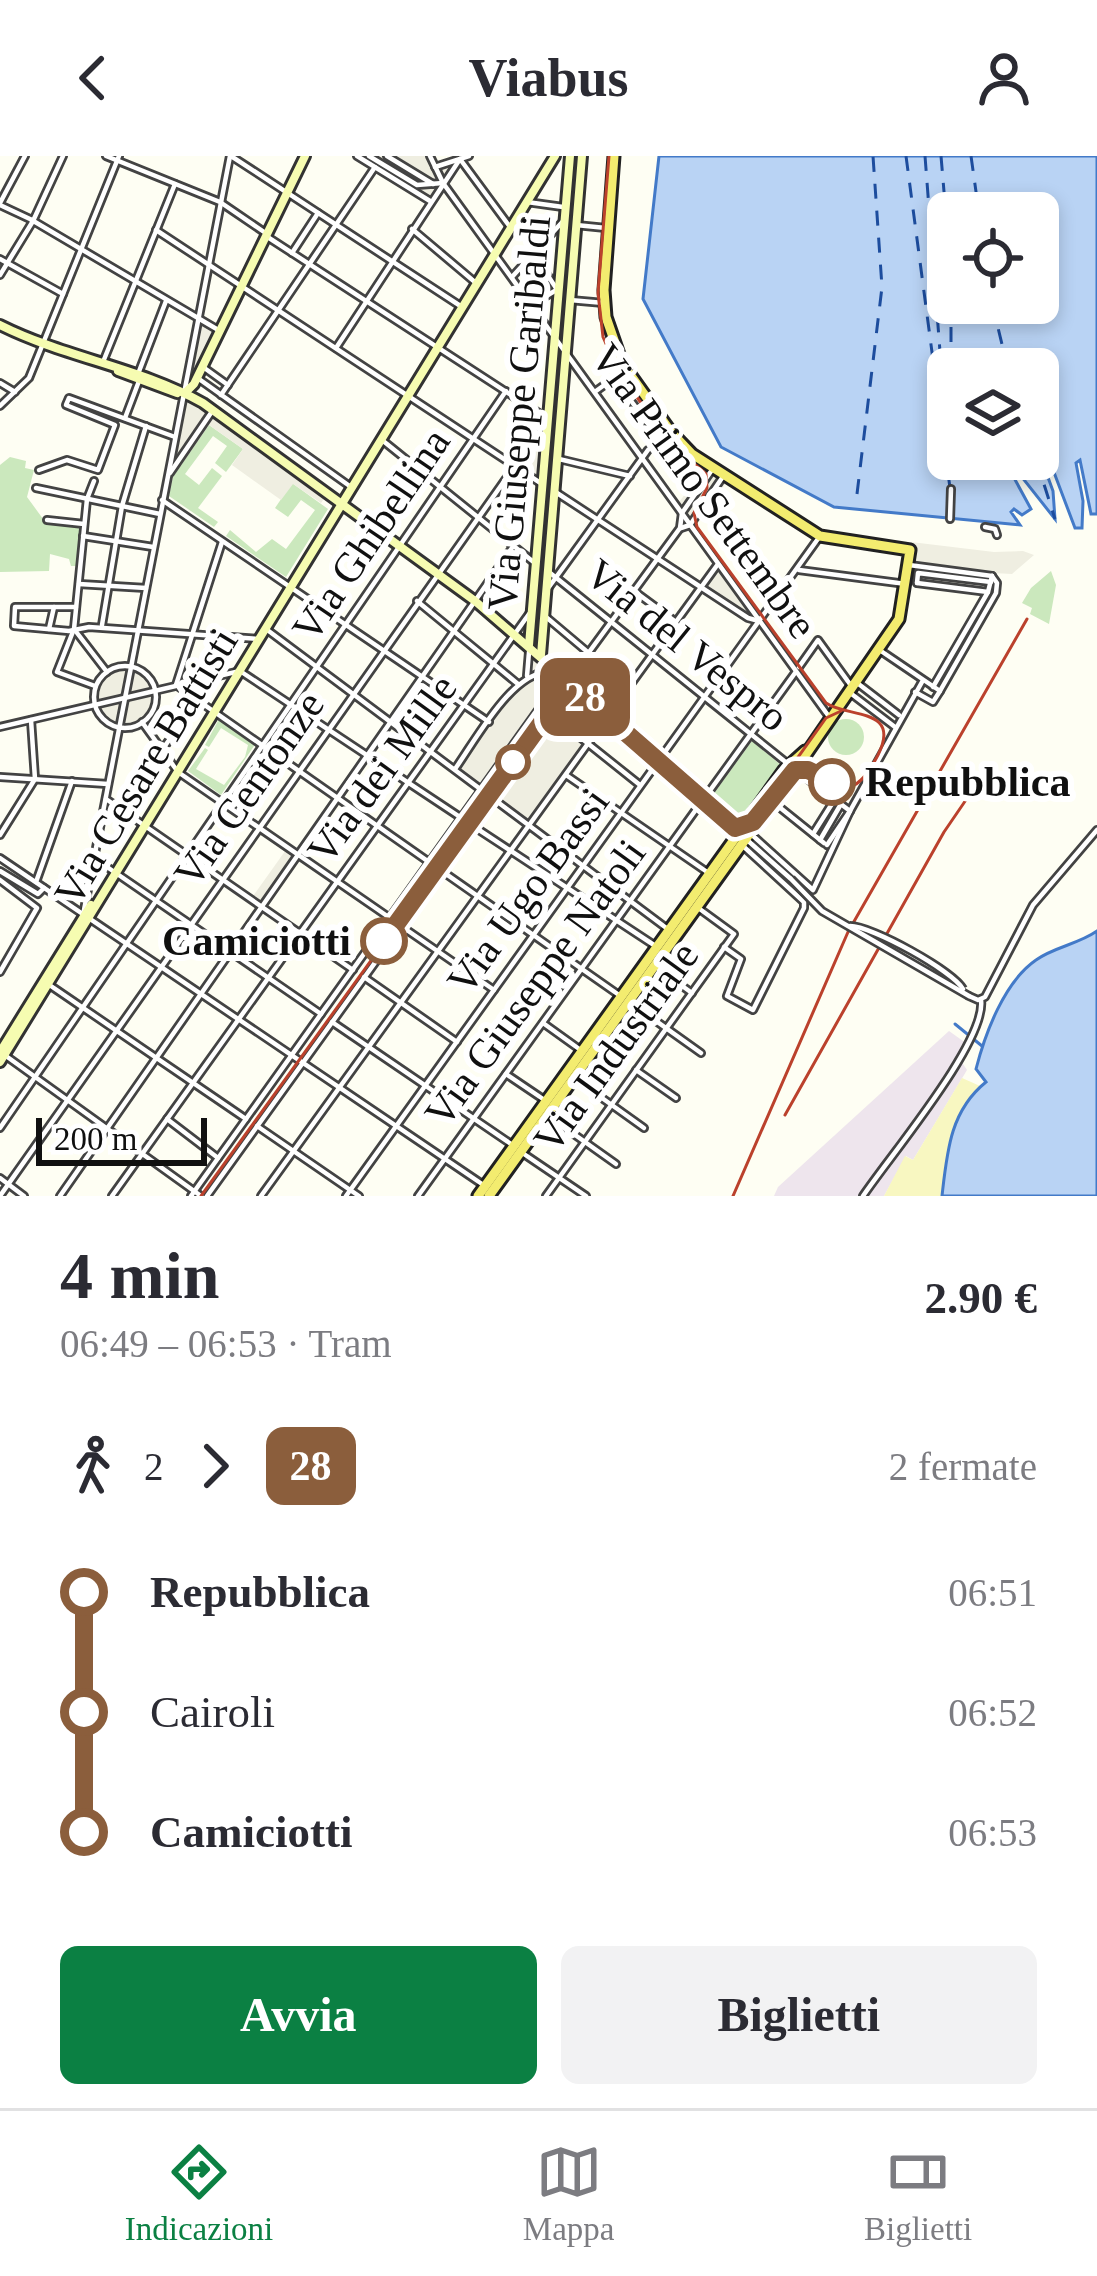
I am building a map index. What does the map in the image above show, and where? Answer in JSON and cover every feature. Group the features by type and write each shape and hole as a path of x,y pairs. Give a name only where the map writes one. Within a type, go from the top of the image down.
{"main road":[{"path":"185,393 199,379 305,156"},
{"name":"Via Cesare Battisti","path":"2,1056 555,156"},
{"name":"Via Giuseppe Garibaldi","path":"529,646 571,156"},
{"name":"Via Giuseppe Garibaldi","path":"541,657 546,592 552,575 554,491 582,156"},
{"path":"489,1193 546,1101 655,966 853,687 902,613 912,584 910,550 820,536 682,446 626,369 613,342 604,303 614,156"},
{"path":"0,325 185,393 213,410 475,601 743,838"},
{"name":"Via Cesare Battisti","path":"257,639 289,586"},
{"path":"517,1149 574,1078 657,947 710,874 772,802 792,767"},
{"name":"Via Cesare Battisti","path":"2,1056 4,1037 86,917"}],"street":[{"path":"25,156 0,204 220,331"},
{"path":"0,275 4,261 33,221 63,156"},
{"path":"106,156 220,202 548,419"},
{"path":"86,917 230,156 242,159 462,307"},
{"path":"358,156 430,201"},
{"path":"387,156 433,184"},
{"name":"Via Primo Settembre","path":"430,156 443,183 494,255 830,718"},
{"path":"373,157 417,185 443,183"},
{"path":"435,167 465,157"},
{"path":"336,348 430,201 465,157"},
{"path":"465,157 511,228"},
{"path":"0,406 29,378 118,158"},
{"path":"221,394 375,166"},
{"path":"102,365 175,184"},
{"path":"527,202 566,207"},
{"path":"292,253 318,213"},
{"path":"512,277 565,219"},
{"path":"576,225 608,228"},
{"path":"412,229 476,284"},
{"path":"156,230 543,484"},
{"path":"533,253 558,289 533,304"},
{"path":"4,261 63,294"},
{"path":"125,418 167,300"},
{"path":"570,300 604,303"},
{"path":"202,367 228,385"},
{"path":"596,391 626,369"},
{"path":"614,378 661,441 658,443"},
{"path":"199,379 351,487"},
{"path":"0,383 15,392"},
{"name":"Via Ghibellina","path":"0,1128 506,391"},
{"path":"39,470 68,460 98,470 115,425 66,405 69,398 146,426 187,447"},
{"path":"166,478 213,410"},
{"name":"Via Centonze","path":"0,1196 548,419"},
{"path":"101,628 122,506 146,426"},
{"name":"Via del Vespro","path":"381,439 536,564"},
{"path":"552,575 649,450"},
{"path":"557,459 630,476"},
{"path":"198,1195 257,1126 555,715 589,653 680,528 682,513 714,467"},
{"path":"680,528 690,525 726,473"},
{"path":"94,481 87,499 74,629 57,672 95,686"},
{"path":"36,488 160,514"},
{"path":"950,519 951,489"},
{"path":"554,491 759,621"},
{"path":"162,500 489,722"},
{"path":"46,520 84,524"},
{"path":"986,527 995,529 997,535"},
{"path":"83,536 153,547"},
{"name":"Via Ugo Bassi","path":"348,1193 820,536"},
{"path":"176,685 222,541"},
{"path":"60,1196 514,545"},
{"path":"261,1196 718,564"},
{"path":"908,565 998,583 996,594 936,689"},
{"path":"796,570 988,592"},
{"path":"912,584 918,573 992,579"},
{"name":"Via del Vespro","path":"552,575 850,811"},
{"path":"915,692 933,702 992,579"},
{"path":"78,584 146,588"},
{"path":"634,591 676,622"},
{"path":"417,601 518,684"},
{"path":"76,607 15,607 14,626 257,639"},
{"path":"49,629 54,607"},
{"name":"Via dei Mille","path":"112,1196 532,610"},
{"path":"544,616 629,687"},
{"path":"266,628 669,930"},
{"path":"74,629 106,672"},
{"name":"Via Giuseppe Natoli","path":"418,1196 818,640 853,687"},
{"name":"Via Giuseppe Garibaldi","path":"527,676 529,646"},
{"path":"878,649 936,689"},
{"path":"130,667 146,675 155,690 154,706 142,722 119,728 101,718 94,705 95,686 106,672 130,667"},
{"path":"0,727 237,671 462,818"},
{"path":"198,1195 218,1158 542,706 546,699 541,671"},
{"path":"454,770 518,684 541,671 558,673"},
{"path":"826,844 850,811 922,682"},
{"path":"176,685 701,1053"},
{"path":"853,687 901,716"},
{"path":"853,687 895,727"},
{"path":"163,750 199,698"},
{"path":"542,706 641,786"},
{"path":"0,836 35,778 31,719"},
{"path":"142,722 176,770 390,918"},
{"path":"514,744 526,752"},
{"path":"509,752 521,760"},
{"path":"495,772 506,780"},
{"path":"566,775 710,874"},
{"path":"0,777 108,784"},
{"path":"36,882 72,781"},
{"path":"106,799 353,970"},
{"path":"743,838 813,890 833,854 772,802"},
{"path":"826,844 838,802"},
{"path":"813,834 838,802"},
{"path":"473,826 657,947"},
{"path":"863,1196 960,1060 977,1026 975,998 1033,905 1097,830"},
{"path":"743,838 822,911 975,998"},
{"path":"724,947 741,959 727,996 753,1010 804,903 743,838"},
{"path":"0,857 489,1193"},
{"path":"94,858 321,1014"},
{"path":"0,871 34,894 44,888"},
{"path":"0,880 37,908 0,972"},
{"name":"Via Industriale","path":"546,1196 734,934 697,908"},
{"path":"401,926 494,990"},
{"path":"655,966 692,992"},
{"path":"364,977 457,1042"},
{"path":"48,984 246,1119"},
{"path":"332,1022 586,1196"},
{"path":"543,1023 583,1051"},
{"path":"2,1056 198,1195"},
{"path":"636,1070 676,1099"},
{"path":"506,1074 546,1101"},
{"path":"574,1078 644,1128"},
{"path":"547,1115 616,1164"},
{"path":"167,1119 218,1158"},
{"path":"257,1126 348,1193 359,1196"},
{"path":"0,1178 24,1196"}],"shaded area":[{"path":"357,156 433,156 438,166 460,159 430,201"},
{"path":"198,318 220,331 185,393 213,410 167,478"},
{"path":"217,413 328,493 321,503 293,484 281,500 232,465 243,449 209,425"},
{"path":"548,419 543,484 513,464"},
{"path":"209,425 243,449 226,472 215,463 227,446 213,436 185,474 199,485 212,468 222,476 198,508 218,522 214,527 169,496 173,477"},
{"path":"10,457 26,461 25,468 34,470 27,497 46,523 81,527 77,566 50,554 49,571 0,572 0,465"},
{"path":"707,464 731,476 693,530 677,505"},
{"path":"292,483 328,509 286,577 226,536 230,530 256,552 272,539 286,549 315,510 301,500 288,517 275,508"},
{"path":"911,542 1034,555 1012,574 993,573 988,592 906,582"},
{"path":"718,564 759,621 701,587"},
{"path":"1051,571 1056,585 1049,624 1030,614 1032,608 1022,603"},
{"path":"529,647 570,683 556,716 589,743 529,825 455,770 527,676"},
{"path":"125,670 145,678 153,698 145,718 125,726 105,718 97,698 105,678"},
{"path":"219,719 256,743 221,795 188,771 205,748 196,769 224,785 245,757 248,745 221,728 209,747 205,745"},
{"path":"846,719 859,724 864,737 859,750 846,755 833,750 828,737 833,724"},
{"path":"752,741 782,766 739,821 712,796"},
{"path":"288,847 298,855 262,906 251,899"},
{"path":"949,1031 970,1046 961,1061 967,1070 913,1160 906,1156 884,1196 774,1196 778,1187"}],"sand":[{"path":"962,1078 980,1086 956,1124 942,1196 884,1196 905,1156 913,1160"}],"water":[{"path":"659,156 1097,156 1097,514 1091,514 1080,460 1076,463 1082,528 1075,528 1057,480 1059,348 927,348 927,480 1015,480 1031,509 1022,515 1014,509 1011,512 1020,525 834,507 721,447 643,299"},
{"path":"1024,480 1049,480 1055,519"},
{"path":"1097,931 1097,1196 942,1196 952,1133 965,1106 986,1082 976,1069 1005,995 1036,960"}],"waterway":[{"path":"955,1024 982,1046"}],"ferry route":[{"path":"857,494 882,287 873,156"},
{"path":"906,156 950,488"},
{"path":"925,156 940,348"},
{"path":"941,156 944,192"},
{"path":"971,156 976,192"},
{"path":"951,324 951,348"},
{"path":"997,324 1003,348"},
{"path":"1043,480 1055,519"}],"tram line":[{"path":"201,1196 562,696 586,697 722,820 737,828 755,820 793,771 808,771 853,786 864,777 884,740 878,721 826,703 697,527 694,513 707,488 706,474 670,443 618,371 603,337 598,293 609,156"},
{"name":"28","path":"384,941 558,700 567,694 586,698 735,828 753,822 795,770 808,770 832,782"},
{"path":"786,774 826,718 841,711"}],"railway":[{"path":"733,1196 848,932 1027,619"},
{"path":"785,1115 970,794"}],"place":[{"name":"Repubblica","path":"832,782"},
{"name":"Camiciotti","path":"384,941"}]}
